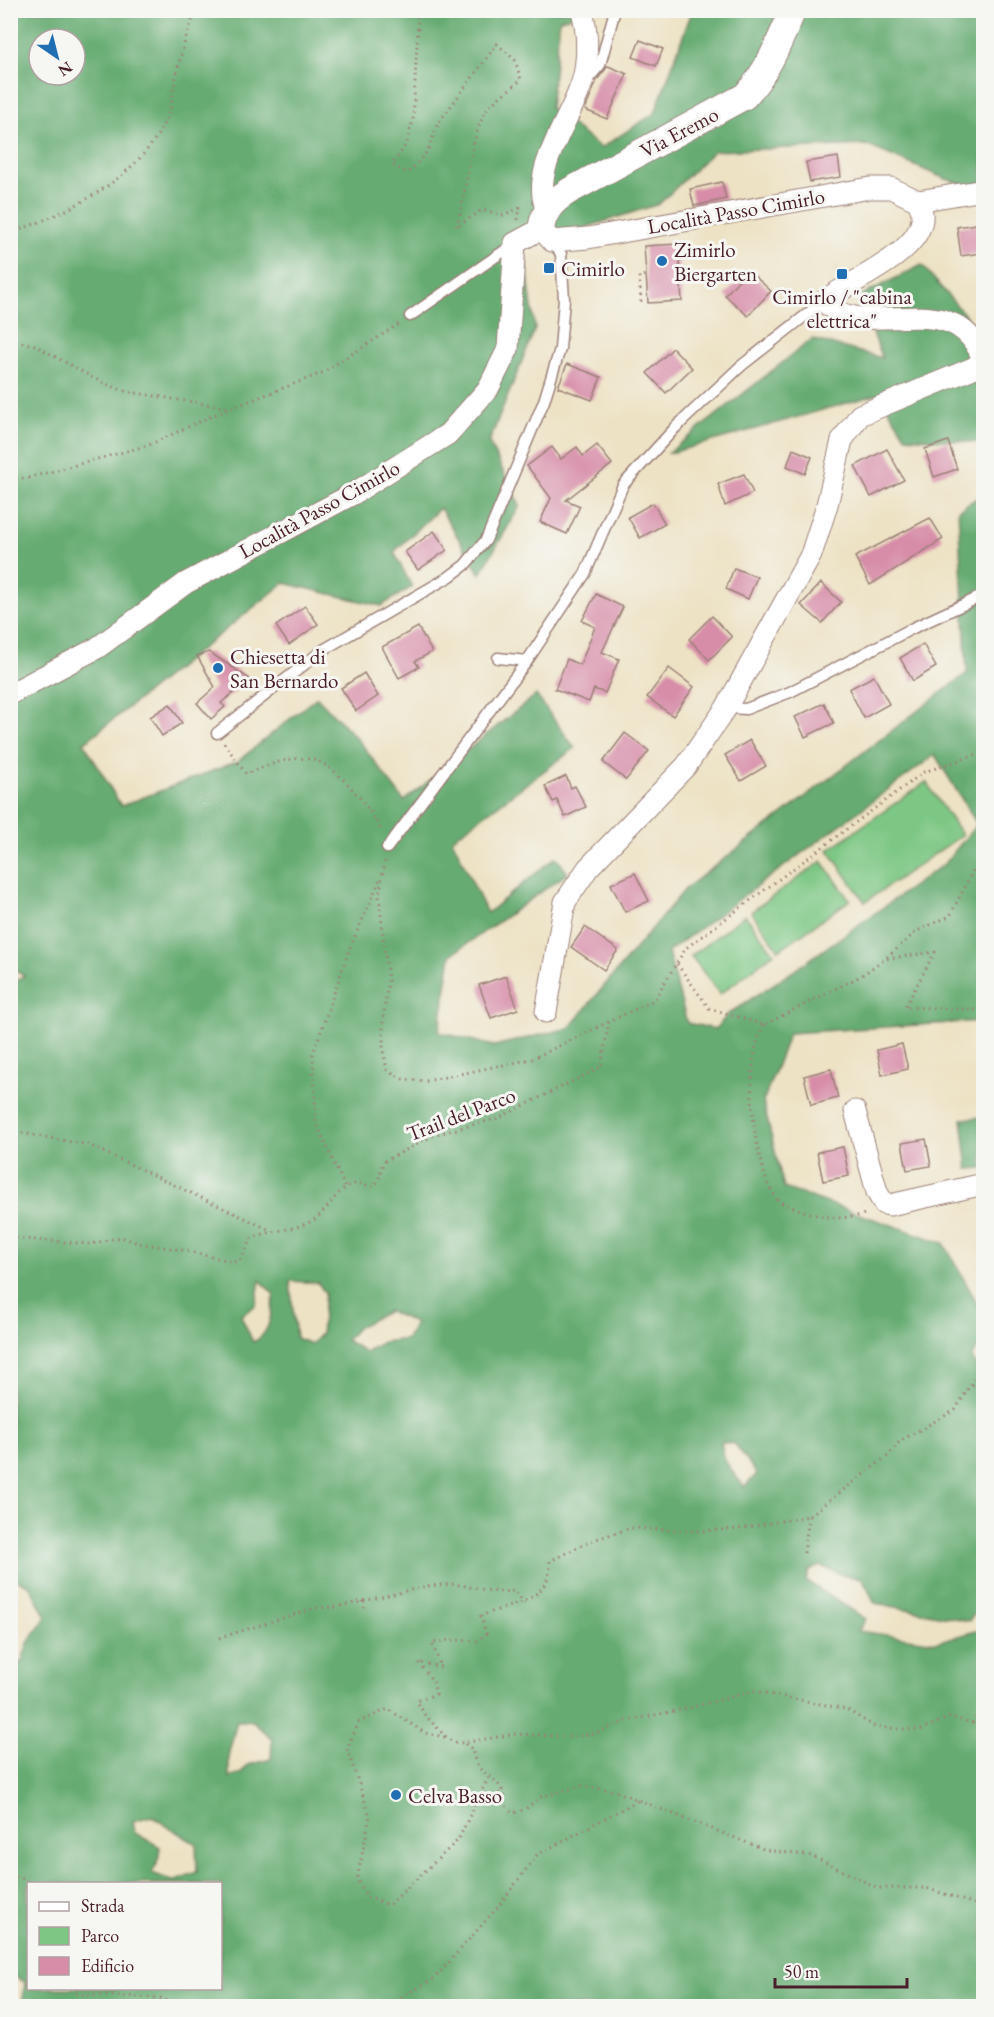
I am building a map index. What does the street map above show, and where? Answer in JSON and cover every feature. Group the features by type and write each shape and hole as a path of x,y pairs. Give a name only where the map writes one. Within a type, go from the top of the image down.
{"street":[{"path":"547,227 541,192 546,168 585,71 586,25 582,10"},
{"name":"Via Eremo","path":"547,227 552,202 745,96 757,84 793,10"},
{"name":"Località Passo Cimirlo","path":"10,694 97,648 186,583 353,494 448,434 488,389 508,349 515,243 547,227 588,237 870,188 891,188 918,201"},
{"path":"546,1012 564,902 583,873 686,766 726,708 811,555 827,505 842,440 860,415 983,361 981,350 971,335 957,324 920,317 845,315 833,310 824,301 879,267 908,244 921,225 922,215 918,201 984,190"},
{"path":"855,1111 879,1200 890,1205 984,1184"}],"lane":[{"path":"579,89 600,65 615,10"},
{"path":"217,733 323,651 449,577 465,565 486,540 544,401 560,349 564,299 561,254 547,227"},
{"name":"Località Passo Cimirlo","path":"410,316 515,243"},
{"path":"387,848 527,661 585,574 623,485 676,427 741,366 824,301"},
{"path":"726,708 746,709 790,692 913,628 984,595"},
{"path":"498,658 527,661"}],"path":[{"path":"10,233 74,205 120,177 151,144 169,112 188,28 196,10"},
{"path":"416,10 418,25 413,120 407,143 392,165 408,173 427,152 439,122 497,44 515,60 521,80 489,108 478,130 464,205 456,227 482,210 503,215 520,208 515,243"},
{"path":"641,302 639,276 646,275"},
{"path":"10,479 28,477 149,445 231,408 322,373 410,316"},
{"path":"10,340 34,345 124,392 231,408"},
{"path":"217,733 246,774 279,762 312,759 334,772 368,807 381,829 387,848 379,896 388,981 383,1030 387,1070 403,1079 426,1081 532,1059 654,1000 686,948 924,772 984,752"},
{"path":"890,1205 856,1217 825,1219 778,1201 765,1177 752,1110 755,1040 764,1025 859,977 885,959 916,931 951,916 984,849"},
{"path":"10,1238 91,1244 121,1237 138,1243 234,1262 241,1259 252,1238 310,1222 326,1211 346,1188 316,1123 313,1054 349,950 384,870"},
{"path":"885,959 935,952 905,1007 984,1010"},
{"path":"678,964 709,1008 764,1025"},
{"name":"Trail del Parco","path":"346,1188 359,1184 369,1187 375,1185 381,1178 383,1162 412,1149 434,1135 499,1118 602,1067 609,1022"},
{"path":"10,1131 89,1145 272,1231"},
{"path":"984,1363 955,1410 900,1441 889,1455 809,1516 739,1529 696,1531 631,1528 592,1540 550,1561 550,1574 546,1586 524,1603 481,1616 486,1634 478,1641 449,1640 432,1643 441,1667 418,1662 433,1681 436,1694 417,1701 425,1715 447,1738 453,1742 463,1743 515,1734 573,1737 596,1733 626,1721 754,1691 846,1709 875,1727 920,1730 950,1718 984,1726"},
{"path":"972,1385 984,1383"},
{"path":"804,1553 809,1516"},
{"path":"219,1638 315,1608 337,1607 428,1586 454,1584 497,1592 514,1592 524,1603"},
{"path":"363,1601 364,1608"},
{"path":"972,1723 984,1707"},
{"path":"447,1738 425,1733 388,1708 359,1722 347,1749 370,1816 357,1879 368,1897 389,1905 458,1840 488,1778"},
{"path":"972,1723 984,1715"},
{"path":"463,1743 472,1749 475,1764 488,1778 498,1783 502,1790 498,1793 504,1796 503,1803 513,1813 524,1810 541,1797 581,1786 615,1791 766,1850 812,1856 878,1888 926,1888 984,1907"},
{"path":"385,2007 434,1979 497,1908 537,1855 639,1800"},
{"path":"10,1875 27,1882"},
{"path":"76,1990 76,1994 160,1998 179,2007"}],"green space":[{"path":"11,11 591,11 560,19 550,108 601,148 655,113 692,11 983,11 983,190 946,179 866,145 714,151 659,204 524,247 535,329 489,442 520,506 480,574 440,508 394,552 412,587 381,606 284,583 84,743 121,806 238,761 317,697 360,742 404,801 536,695 575,748 452,839 487,913 556,857 568,873 451,955 439,1032 494,1046 569,1028 686,888 967,673 958,510 983,494 983,1021 789,1033 763,1102 784,1188 944,1243 983,1314 983,1341 971,1357 983,1375 983,1603 969,1621 875,1603 862,1578 845,1576 821,1566 809,1570 806,1581 866,1619 858,1631 936,1642 983,1629 983,2006 22,2006 25,1982 10,1974 11,1660 21,1663 28,1643 46,1617 29,1585 11,1578 10,984 24,976 10,967","holes":["935,755 977,824 944,864 792,972 728,1014 716,1029 687,1023 668,952","260,1280 274,1295 267,1328 253,1342 241,1316 256,1305","290,1281 318,1283 325,1293 321,1334 311,1344 296,1338","389,1311 415,1323 407,1339 383,1342 365,1352 346,1340 358,1327","721,1442 735,1444 757,1474 744,1487 725,1461","237,1721 253,1721 272,1740 271,1759 248,1765 240,1774 229,1777 229,1752","151,1816 196,1844 197,1872 173,1881 152,1873 158,1862 160,1847 135,1833 133,1821"]},
{"path":"922,265 983,336 983,443 906,437 879,394 667,454 812,339 882,358 860,296"},
{"path":"926,782 962,835 865,902 828,850"},
{"path":"822,861 850,900 779,950 751,912"},
{"path":"745,915 774,953 720,994 691,956"},
{"path":"983,1117 983,1168 968,1169 962,1119"}],"building":[{"path":"640,40 663,49 656,66 633,57"},
{"path":"608,66 627,74 607,119 585,110 597,80"},
{"path":"838,157 841,177 810,182 806,162"},
{"path":"722,182 726,199 694,206 690,189"},
{"path":"976,224 981,253 961,256 957,227"},
{"name":"Zimirlo Biergarten","path":"678,244 682,301 648,303 644,246"},
{"path":"748,270 771,291 748,316 725,295"},
{"path":"673,348 692,368 666,393 647,373"},
{"path":"567,364 601,377 592,400 558,387"},
{"path":"948,441 957,469 934,477 925,449"},
{"path":"597,445 612,464 566,500 580,506 567,534 540,522 551,498 527,466 552,447 561,459 577,447 583,456"},
{"path":"793,449 812,457 805,474 787,466"},
{"path":"887,449 904,480 871,497 855,466"},
{"path":"744,474 753,493 725,506 718,484"},
{"path":"653,503 665,524 640,538 628,517"},
{"path":"930,518 943,539 870,585 855,557"},
{"path":"434,531 447,550 418,570 405,552"},
{"path":"734,568 757,577 748,599 726,589"},
{"path":"821,583 841,602 822,623 801,605"},
{"path":"596,594 623,607 602,652 619,659 605,693 594,689 589,702 555,689 567,659 580,665 595,627 582,621"},
{"path":"305,606 318,624 289,645 276,626"},
{"path":"712,616 732,637 709,660 689,639"},
{"path":"418,627 432,652 415,661 419,667 399,678 382,647"},
{"path":"923,644 936,667 913,681 900,658"},
{"name":"Chiesetta di San Bernardo","path":"209,652 250,679 221,703 225,707 211,719 197,703 215,687 197,656"},
{"path":"669,668 694,687 673,716 647,697"},
{"path":"364,673 378,696 356,711 341,688"},
{"path":"874,676 889,704 864,718 849,689"},
{"path":"824,703 834,723 805,737 795,717"},
{"path":"170,704 182,723 162,736 150,717"},
{"path":"625,733 649,751 626,780 603,762"},
{"path":"750,740 766,766 741,781 725,755"},
{"path":"566,776 571,788 575,786 586,807 565,817 557,800 553,802 545,786"},
{"path":"635,873 649,901 625,912 611,884"},
{"path":"585,927 618,950 604,970 571,947"},
{"path":"506,976 518,1009 491,1018 479,985"},
{"path":"902,1044 908,1069 882,1075 877,1050"},
{"path":"831,1069 838,1098 811,1105 804,1076"},
{"path":"926,1139 931,1166 907,1170 902,1143"},
{"path":"843,1147 849,1176 823,1181 817,1152"}],"place":[{"name":"Zimirlo Biergarten","path":"662,261"},
{"name":"Cimirlo","path":"549,268"},
{"name":"Cimirlo / \"cabina elettrica\"","path":"842,274"},
{"name":"Chiesetta di San Bernardo","path":"218,668"},
{"name":"Celva Basso","path":"396,1795"}]}
